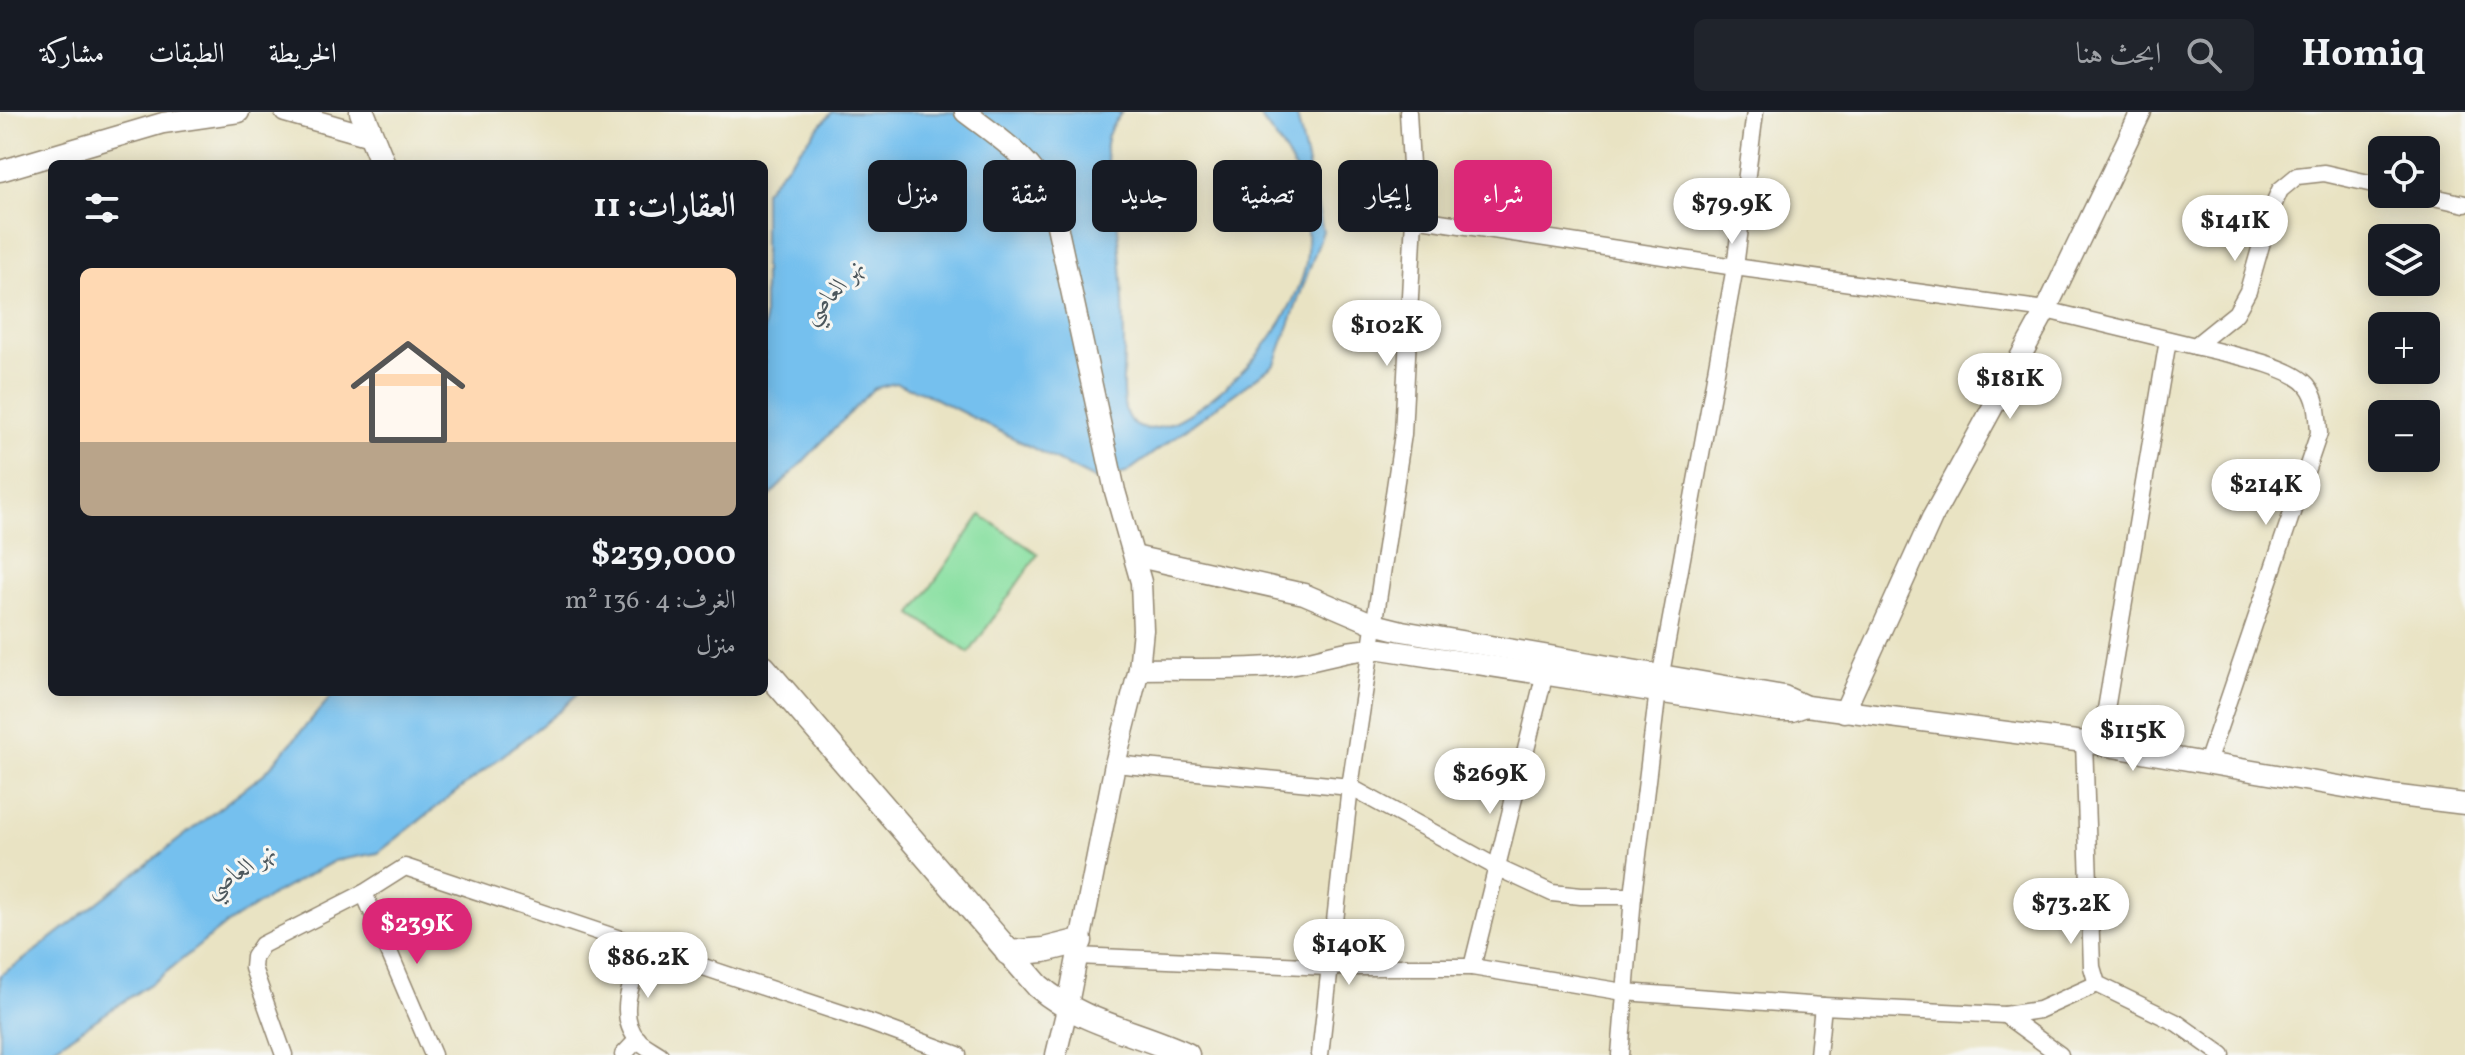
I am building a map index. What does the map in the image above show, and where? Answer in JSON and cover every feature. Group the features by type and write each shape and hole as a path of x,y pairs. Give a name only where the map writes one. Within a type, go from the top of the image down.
{"main road":[{"path":"362,112 381,160"},
{"path":"768,673 1038,986 1067,1009 1187,1055"},
{"path":"1008,953 1078,949"}],"street":[{"path":"0,171 163,123 239,112"},
{"path":"285,112 370,136"},
{"path":"965,112 1019,153 1032,166 1051,198 1115,491 1141,582 1143,630 1139,669 1115,764 1056,1055"},
{"path":"1408,112 1411,160"},
{"path":"1620,1055 1633,896 1660,683 1735,267 1755,112"},
{"path":"1844,712 1932,518 2046,310 2141,112"},
{"path":"2195,346 2236,313 2248,291 2271,210 2280,190 2297,176 2324,173 2368,183"},
{"path":"2440,198 2465,204"},
{"path":"1438,222 2046,310 2277,367 2306,383 2317,404 2319,433 2207,763"},
{"path":"1320,1055 1350,787 1403,434 1413,232"},
{"path":"2168,340 2092,743 2092,967 2097,984 2177,1023 2222,1055"},
{"path":"1134,556 1304,594 1374,624 1660,683"},
{"path":"1139,669 1259,668 1370,649 1545,673 1784,696 1806,706 2092,743 2391,795 2465,804"},
{"path":"1472,967 1545,673"},
{"path":"1115,764 1350,787 1498,868 1552,893 1633,896"},
{"path":"284,1055 253,968 254,957 262,945 364,893 405,867 958,1055"},
{"path":"364,893 433,1055"},
{"path":"645,947 628,993 627,1018 638,1039 660,1055"},
{"path":"1078,949 1328,967 1472,967 1624,992 2005,1015 2039,1010 2097,984"},
{"path":"1818,1055 1823,1006"},
{"path":"2005,1015 2060,1055"},
{"path":"623,1055 638,1039"}],"green space":[{"path":"981,515 1038,554 969,653 912,614"}],"water":[{"name":"نهر العاصي","path":"832,112 1122,112 1107,139 1107,160 1092,160 1092,232 1118,232 1124,327 1124,400 1127,415 1138,427 1154,428 1173,423 1213,397 1246,368 1278,327 1297,292 1305,268 1306,232 1322,232 1322,227 1323,231 1275,364 1126,473 1096,480 922,392 895,383 873,389 768,498 768,186"},
{"path":"1256,112 1296,112 1307,160 1290,160"},
{"name":"نهر العاصي","path":"332,696 575,696 378,853 334,861 274,894 221,928 159,978 43,1055 0,1055 0,975 266,772"}]}
